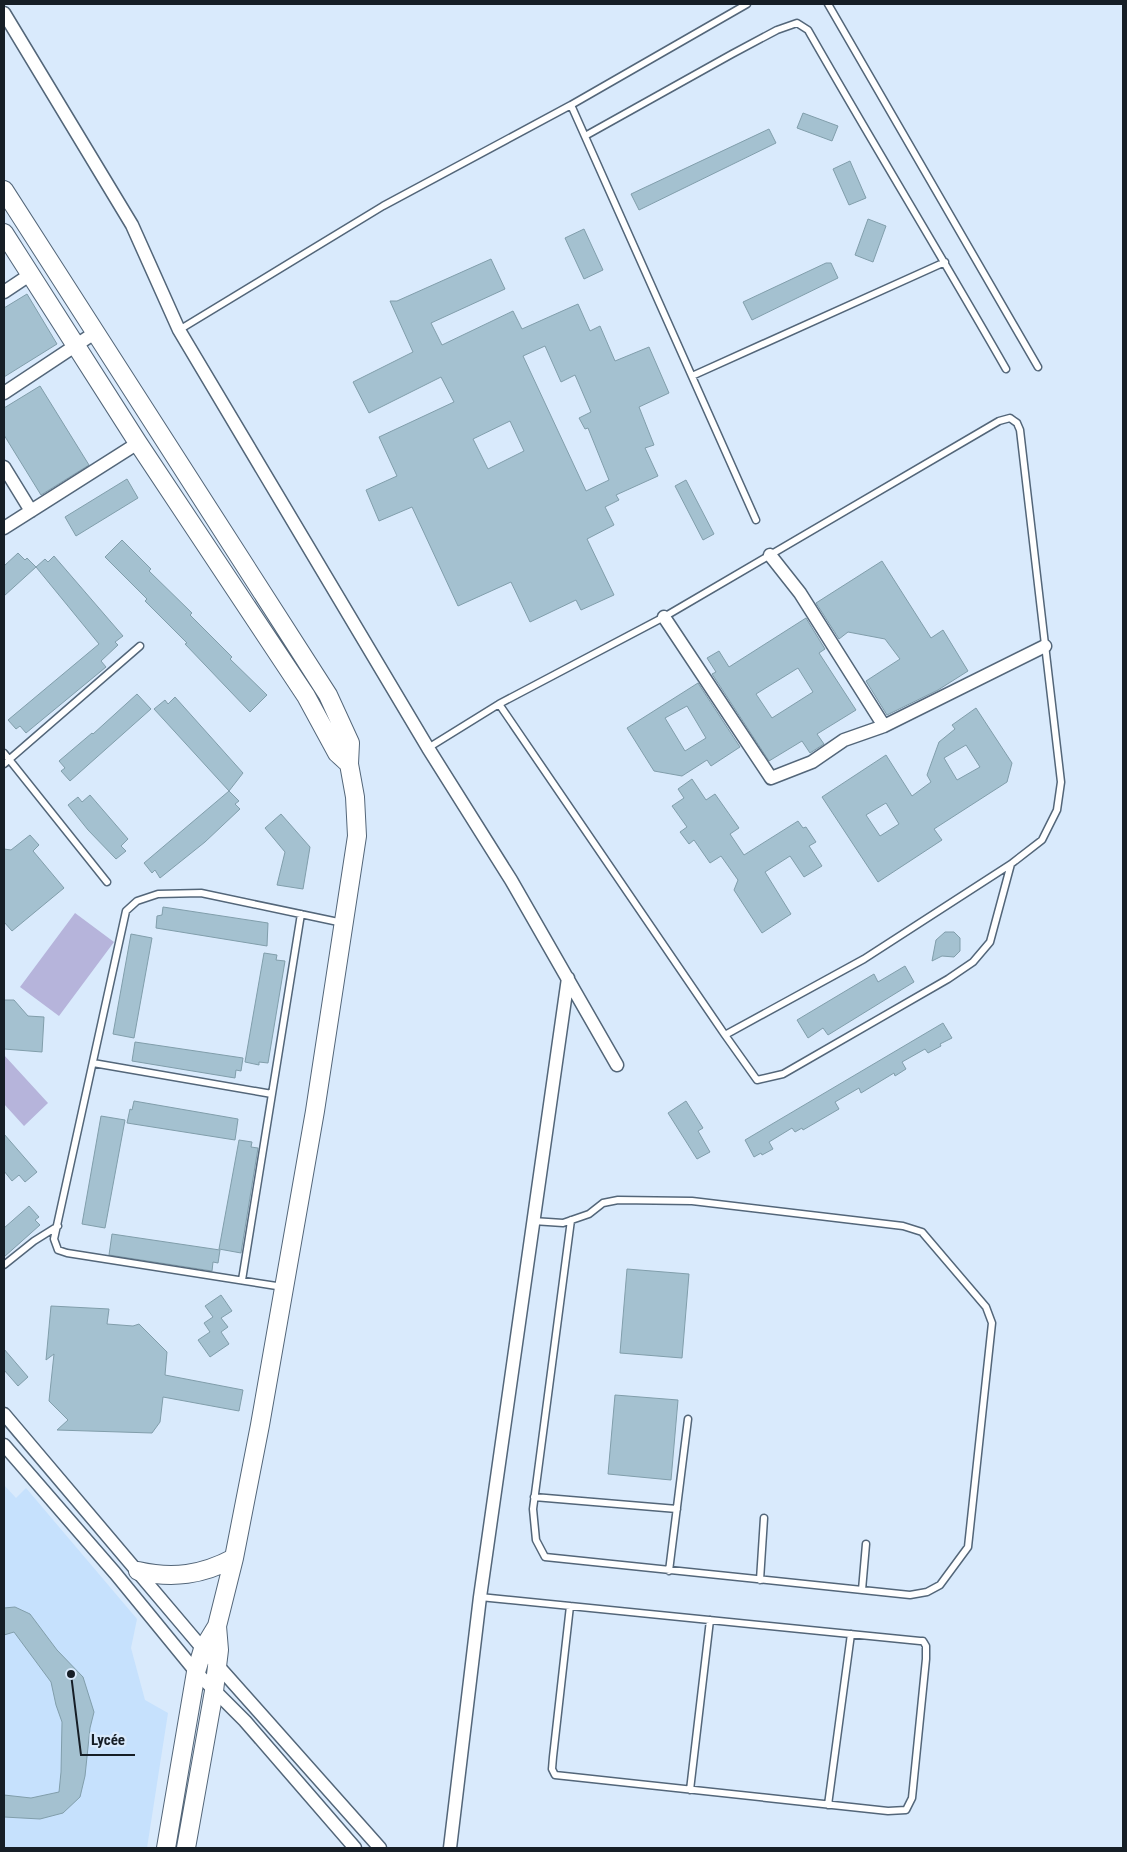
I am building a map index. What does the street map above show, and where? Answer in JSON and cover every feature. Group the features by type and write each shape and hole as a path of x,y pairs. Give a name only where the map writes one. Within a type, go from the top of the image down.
{"main road":[{"path":"4,190 328,695 350,742 349,764 355,798 357,836 284,1287 234,1558 216,1626 203,1649 196,1672 166,1848"},
{"path":"4,233 74,346 306,696 337,753 349,764"},
{"path":"138,1571 158,1576 197,1573 234,1558"},
{"path":"186,1848 214,1690 219,1650 216,1626"}],"street":[{"path":"4,12 132,225 179,330 428,748 511,880 617,1065"},
{"path":"4,292 31,274"},
{"path":"4,394 96,332"},
{"path":"4,528 138,443"},
{"path":"4,467 31,510"},
{"path":"770,555 800,593 884,726"},
{"path":"664,617 771,778 812,762 844,740 884,726 1045,646"},
{"path":"450,1848 480,1597 568,978"},
{"path":"4,1414 203,1649 380,1848"},
{"path":"4,1445 115,1573 196,1672 245,1721 355,1848"}],"lane":[{"path":"179,330 383,206 571,105 747,4"},
{"path":"828,4 1038,367"},
{"path":"585,136 777,30 797,23 808,30 892,178 945,262 1006,369"},
{"path":"571,105 756,520"},
{"path":"692,376 945,262"},
{"path":"428,748 499,704 664,617 999,421 1005,418 1014,420 1020,430 1061,782 1060,798 1051,824 1042,840 1011,864 864,959 726,1035"},
{"path":"6,761 140,646"},
{"path":"499,704 757,1080 783,1074 948,979 974,962 990,942 1011,864"},
{"path":"4,753 6,761 108,882"},
{"path":"284,1287 58,1250 54,1239 126,911 137,901 158,894 201,893 344,923"},
{"path":"242,1280 301,914"},
{"path":"93,1063 272,1094"},
{"path":"533,1222 563,1223 571,1220 589,1214 603,1203 618,1200 692,1201 903,1226 922,1232 986,1307 992,1323 968,1547 940,1585 927,1592 910,1595 545,1558 536,1540 533,1509 571,1220"},
{"path":"4,1265 34,1241 58,1226"},
{"path":"669,1571 688,1419"},
{"path":"534,1497 677,1509"},
{"path":"760,1580 764,1518"},
{"path":"862,1590 866,1544"},
{"path":"480,1597 851,1634 920,1641 926,1644 926,1659 912,1798 906,1810 902,1812 828,1805 558,1776 553,1773 553,1757 570,1606"},
{"path":"690,1790 710,1620"},
{"path":"828,1805 851,1634"}],"shaded area":[{"path":"75,913 114,942 59,1016 20,987"},
{"path":"4,1055 48,1103 24,1126 4,1104"},
{"path":"4,1485 16,1498 26,1488 137,1619 131,1648 145,1700 168,1713 147,1848 4,1848"}],"building":[{"path":"803,113 838,126 832,141 797,128"},
{"path":"769,129 776,143 639,210 631,194"},
{"path":"850,161 866,198 849,205 833,169"},
{"path":"868,219 886,226 873,262 855,255"},
{"path":"584,229 603,270 584,279 565,238"},
{"path":"491,259 505,289 431,323 442,345 513,311 522,329 578,304 590,331 600,326 615,361 649,347 669,393 639,407 654,445 645,448 658,476 616,495 619,500 605,507 614,525 587,539 614,595 581,610 576,600 530,622 511,582 458,606 412,507 379,521 366,490 397,476 379,437 454,402 441,377 369,413 353,382 413,352 390,301 397,301","holes":["545,346 561,382 575,375 591,412 579,418 585,429 588,428 609,480 586,491 523,356","510,421 524,451 488,469 473,439"]},
{"path":"826,263 831,263 838,278 752,320 743,302"},
{"path":"27,294 57,344 4,377 4,308"},
{"path":"40,386 89,465 41,495 4,435 4,408"},
{"path":"127,479 138,498 76,536 65,517"},
{"path":"686,480 714,534 703,540 675,486"},
{"path":"122,540 151,569 149,571 192,613 190,615 232,657 230,659 267,695 250,712 185,644 187,643 145,601 147,599 105,557"},
{"path":"18,553 25,560 27,558 36,567 4,596 4,566"},
{"path":"54,556 123,636 115,642 118,645 101,661 106,667 26,733 20,726 16,729 8,720 99,644 36,567 45,559 48,562"},
{"path":"882,561 931,638 943,630 968,671 938,690 887,715 866,681 900,659 885,639 848,632 839,639 816,603"},
{"path":"806,618 825,649 819,653 856,710 817,734 824,744 810,753 802,741 769,761 712,674 716,672 707,658 719,651 729,667","holes":["798,668 813,692 772,718 756,694"]},
{"path":"698,683 740,747 711,766 707,760 682,776 654,771 627,728","holes":["687,706 706,738 685,751 665,718"]},
{"path":"137,694 151,709 70,781 61,771 65,768 59,761 93,734"},
{"path":"175,697 243,773 229,791 154,709 165,700 168,704"},
{"path":"976,708 1012,763 1007,782 934,829 942,840 878,882 822,797 886,755 912,796 931,782 927,775 939,742 955,729 952,725","holes":["966,745 980,767 957,780 944,758","886,803 899,824 880,836 866,815"]},
{"path":"692,779 706,800 715,794 739,828 730,834 744,855 798,821 803,828 806,827 816,842 809,846 822,866 804,877 790,856 765,872 791,914 762,933 734,890 738,880 721,856 710,863 694,840 689,844 680,832 687,827 672,806 684,798 678,789"},
{"path":"229,791 239,801 235,804 240,809 205,842 160,878 155,870 152,873 144,863"},
{"path":"90,795 128,839 121,846 126,851 116,859 88,830 68,805 78,797 82,802"},
{"path":"281,814 310,847 303,889 277,885 285,852 265,828"},
{"path":"30,835 39,845 33,851 64,888 12,931 4,922 4,849 11,850"},
{"path":"163,907 268,923 267,946 156,928 157,916 162,915"},
{"path":"945,932 954,932 960,938 960,951 954,957 942,956 932,961 936,940"},
{"path":"131,934 152,938 134,1038 113,1034"},
{"path":"264,953 277,955 276,960 285,961 268,1063 259,1062 259,1065 245,1062"},
{"path":"905,966 914,982 828,1035 823,1028 808,1038 797,1020 874,974 878,982"},
{"path":"4,1000 14,1000 28,1016 44,1017 42,1052 4,1049"},
{"path":"943,1023 952,1038 940,1044 941,1046 928,1053 925,1049 902,1062 906,1069 895,1076 894,1073 861,1093 859,1088 835,1102 839,1109 803,1130 802,1128 795,1132 792,1128 769,1142 773,1149 754,1157 745,1140"},
{"path":"135,1042 243,1058 241,1071 236,1070 235,1078 132,1061"},
{"path":"134,1101 238,1119 235,1140 127,1123"},
{"path":"686,1101 703,1128 698,1131 710,1152 697,1159 668,1113"},
{"path":"101,1116 125,1120 105,1228 82,1224"},
{"path":"4,1134 37,1172 25,1182 19,1175 12,1181 4,1171"},
{"path":"239,1140 252,1142 251,1147 258,1148 241,1253 219,1249"},
{"path":"29,1206 39,1217 35,1220 40,1225 4,1257 4,1228"},
{"path":"112,1234 220,1250 218,1263 213,1262 212,1271 109,1255"},
{"path":"627,1269 689,1274 682,1358 620,1353"},
{"path":"221,1295 232,1311 221,1318 228,1327 221,1332 229,1344 210,1357 198,1340 210,1332 204,1323 213,1317 205,1306"},
{"path":"51,1306 109,1309 107,1324 133,1326 139,1324 167,1352 165,1375 243,1390 239,1411 163,1397 160,1422 152,1433 57,1430 68,1420 49,1401 54,1354 46,1360"},
{"path":"4,1349 28,1377 18,1386 4,1370"},
{"path":"615,1395 678,1400 671,1480 608,1474"},
{"path":"15,1607 30,1614 57,1650 83,1677 94,1712 90,1728 85,1776 80,1797 63,1813 40,1819 4,1817 4,1795 31,1798 59,1792 61,1772 62,1722 51,1682 14,1632 4,1635 4,1608"}],"place":[{"name":"Lycée","path":"71,1674"}]}
